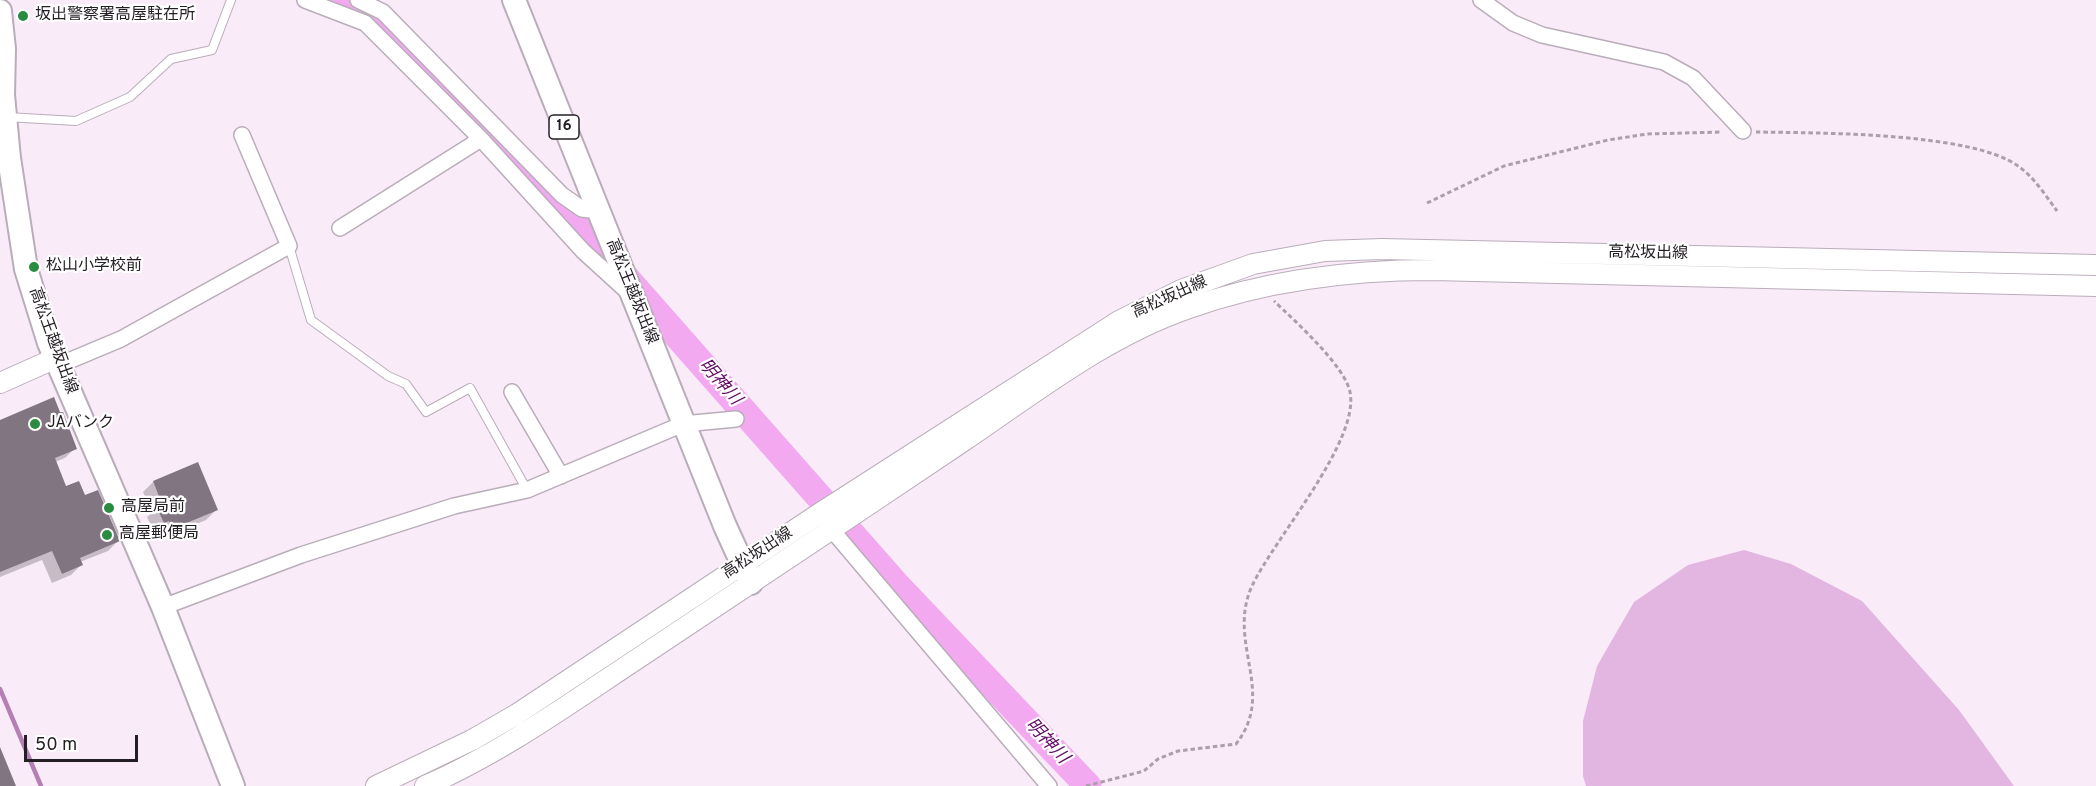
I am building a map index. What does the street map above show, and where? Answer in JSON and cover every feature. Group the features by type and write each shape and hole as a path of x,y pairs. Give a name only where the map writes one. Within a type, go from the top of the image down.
{"main road":[{"name":"高松王越坂出線","path":"514,0 683,424 746,574"},
{"name":"高松王越坂出線","path":"0,11 4,49 2,102 9,183 26,269 58,361 163,607 233,786"},
{"name":"高松坂出線","path":"425,786 466,766 523,732 746,574 824,511 1119,321 1181,290 1253,264 1325,251 1382,249 2096,265"},
{"name":"高松坂出線","path":"376,786 472,740 746,574 838,526 1039,389 1133,331 1186,308 1258,286 1382,270 1433,270 2096,286"},
{"path":"0,382 58,361"}],"street":[{"path":"305,0 365,23 481,139 584,251 632,296"},
{"path":"358,0 383,12 562,195 582,209 598,211"},
{"path":"1481,0 1513,23 1542,35 1665,62 1693,78 1743,131"},
{"path":"58,361 121,339 289,246 242,135"},
{"path":"340,228 481,139"},
{"path":"520,397 561,476"},
{"path":"163,607 301,555 454,506 527,490 683,424 736,418"},
{"path":"824,511 1049,786"}],"lane":[{"path":"2,102 76,121 130,97 171,60 212,50 231,0"},
{"path":"289,246 311,320 388,376 406,384 426,412 470,388 527,490"}],"path":[{"path":"1427,203 1504,166 1608,140 1647,134 1743,131 1944,142 1986,152 2018,166 2044,193 2057,211"},
{"path":"1086,786 1144,771 1158,759 1178,751 1236,744 1247,730 1253,715 1254,694 1243,622 1250,591 1263,562 1322,474 1343,435 1350,407 1350,391 1338,370 1304,329 1258,286"}],"shaded area":[{"path":"1744,550 1791,564 1862,601 1959,710 2014,786 1586,786 1583,776 1583,721 1597,666 1634,602 1688,565"}],"building":[{"path":"54,397 60,412 63,412 77,449 55,458 66,486 79,481 85,495 98,490 120,541 80,558 83,565 62,574 52,551 0,572 0,420"},
{"path":"198,462 218,510 172,529 169,521 164,523 156,506 162,504 153,481"},
{"path":"0,747 16,786 0,786"}],"waterway":[{"name":"明神川","path":"334,0 356,8 386,27 425,70 576,221 895,583 1088,786"},
{"path":"0,689 41,786"}],"place":[{"name":"坂出警察署高屋駐在所","path":"23,16"},
{"name":"松山小学校前","path":"34,267"},
{"name":"JAバンク","path":"35,424"},
{"name":"高屋局前","path":"109,508"},
{"name":"高屋郵便局","path":"107,535"}]}
